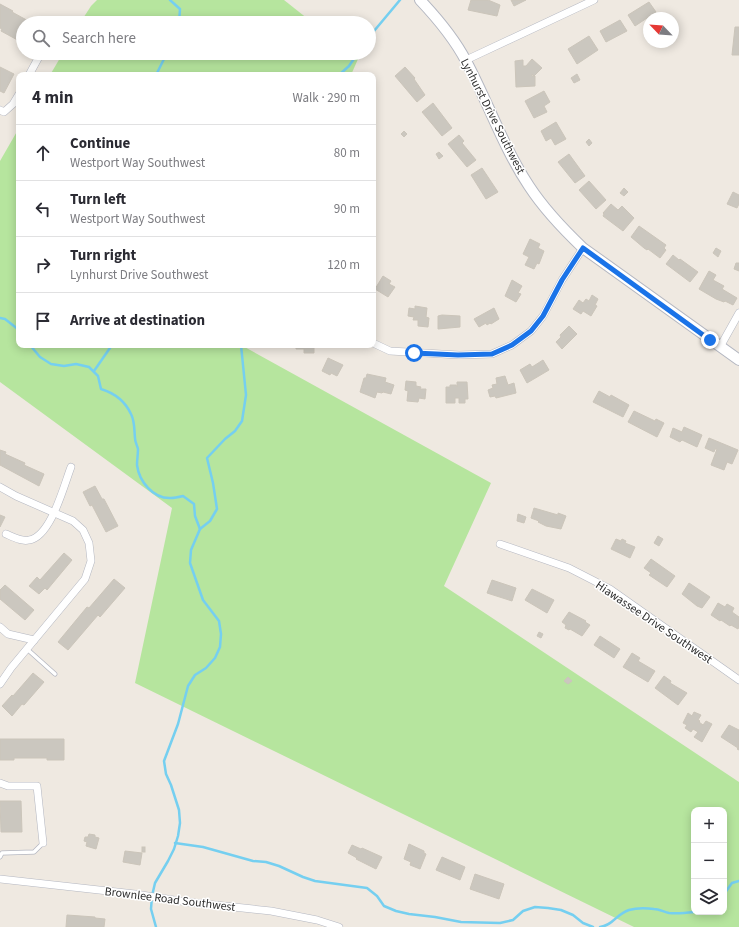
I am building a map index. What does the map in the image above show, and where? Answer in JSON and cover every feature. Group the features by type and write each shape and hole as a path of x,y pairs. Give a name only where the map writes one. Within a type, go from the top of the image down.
{"street":[{"name":"Lynhurst Drive Southwest","path":"420,0 439,21 466,60 508,151 529,186 562,227 583,248 739,360"},
{"path":"466,60 594,0"},
{"path":"31,72 38,60"},
{"path":"0,110 4,112 16,99"},
{"path":"376,344 390,351 458,355 492,354 512,345 531,331 543,316 583,248"},
{"path":"720,347 739,313"},
{"path":"6,534 27,541 34,540 39,537 46,528 54,512 71,467"},
{"path":"0,487 16,496 73,521 83,530 89,543 91,561 85,579 34,640 0,684"},
{"name":"Hiawassee Drive Southwest","path":"500,544 569,568 610,589 739,680"},
{"path":"0,627 8,634 34,640"},
{"path":"0,784 8,786 37,786 43,844"},
{"name":"Brownlee Road Southwest","path":"0,879 271,911 317,920 339,927"}],"lane":[{"path":"27,649 55,674"},
{"path":"0,857 2,854 34,852 43,844"}],"green space":[{"path":"97,0 284,0 304,16 85,16"},
{"path":"59,60 358,60 352,72 52,72"},
{"path":"16,133 16,348 246,348 491,483 444,586 739,782 739,927 634,927 135,683 172,508 0,382 0,161"}],"building":[{"path":"471,0 488,0 500,5 497,16 468,10"},
{"path":"511,0 526,0 514,6"},
{"path":"649,2 656,12 643,12 643,21 635,26 628,15"},
{"path":"0,4 19,16 16,16 16,39 1,31 2,29 0,28"},
{"path":"620,20 627,31 606,42 600,31"},
{"path":"735,27 739,27 739,55 732,55"},
{"path":"589,36 598,50 577,64 568,49"},
{"path":"532,59 542,68 534,76 535,86 516,87 515,61 523,60 523,66 526,66"},
{"path":"0,67 14,74 4,93 0,91"},
{"path":"405,67 415,78 414,79 425,95 417,102 395,76"},
{"path":"577,74 580,80 574,83 571,78"},
{"path":"544,91 550,102 544,106 547,112 534,118 525,101"},
{"path":"433,103 452,128 442,136 422,112"},
{"path":"556,122 566,139 555,145 551,138 546,141 541,131"},
{"path":"404,131 407,134 404,137 401,134"},
{"path":"459,135 464,141 462,143 476,160 467,167 448,144"},
{"path":"589,139 592,143 589,146 586,142"},
{"path":"439,152 443,156 439,159 436,154"},
{"path":"569,154 585,176 575,183 558,162"},
{"path":"482,168 498,192 486,199 471,175"},
{"path":"589,181 606,200 596,209 579,190"},
{"path":"624,188 628,192 624,196 620,193"},
{"path":"733,192 739,195 739,204 737,208 727,204"},
{"path":"611,204 618,210 622,206 634,218 623,231 603,216 603,213"},
{"path":"639,226 666,245 664,248 666,250 660,258 648,249 647,250 644,248 631,237"},
{"path":"530,239 540,244 538,248 544,251 539,264 537,263 534,269 525,265 529,257 523,254"},
{"path":"716,248 721,251 718,257 713,253"},
{"path":"673,255 698,272 690,282 666,264"},
{"path":"736,263 739,263 739,271 734,269"},
{"path":"709,271 716,275 713,280 724,286 722,289 737,298 733,305 716,299 699,289"},
{"path":"383,276 391,281 389,284 395,287 388,297 376,290"},
{"path":"512,280 522,286 518,293 521,294 516,302 505,296"},
{"path":"592,295 598,299 595,305 597,306 591,316 583,311 581,314 573,309 579,300 583,303 586,299 589,301"},
{"path":"415,306 427,308 426,317 429,318 428,327 418,326 418,320 413,320 414,317 408,316 409,308 415,309"},
{"path":"494,308 499,319 491,324 490,323 487,325 486,323 479,327 474,319"},
{"path":"438,316 460,316 460,327 438,329"},
{"path":"569,326 577,334 562,349 556,342 561,337 560,335"},
{"path":"314,348 314,353 304,353 304,349 296,349"},
{"path":"328,358 343,365 337,376 331,373 330,375 322,371"},
{"path":"543,360 549,370 527,383 520,370 530,364 532,367"},
{"path":"367,374 386,378 385,382 394,385 391,394 377,392 375,398 360,392 364,378 366,378"},
{"path":"505,376 508,385 514,383 516,393 496,398 495,396 490,397 488,390 493,388 492,385 497,384 496,378"},
{"path":"406,381 416,382 416,386 421,387 420,389 426,389 425,399 419,398 418,402 407,401 408,391 405,390"},
{"path":"457,382 467,382 468,399 465,399 465,403 459,403 459,398 455,398 455,403 446,403 446,387 456,385 457,387"},
{"path":"599,391 610,397 611,395 629,405 623,417 593,402"},
{"path":"634,411 655,421 656,419 664,423 657,437 628,422"},
{"path":"684,427 702,435 697,447 682,440 680,442 670,437 673,428 682,432"},
{"path":"709,438 738,450 732,464 727,462 724,470 711,465 717,449 715,449 714,452 705,448"},
{"path":"0,450 6,452 5,454 25,463 24,465 44,474 39,486 0,465"},
{"path":"95,486 102,499 104,499 118,526 106,532 92,505 90,506 83,492"},
{"path":"534,508 566,516 561,529 546,526 531,518"},
{"path":"518,514 526,517 524,523 517,521"},
{"path":"0,515 5,517 0,527"},
{"path":"658,536 663,539 659,546 654,543"},
{"path":"616,539 621,541 622,539 626,541 625,543 635,547 630,558 611,549"},
{"path":"64,553 72,560 47,590 45,588 39,594 29,586 37,577 40,580"},
{"path":"651,559 675,576 667,587 649,575 651,573 644,568"},
{"path":"114,579 125,588 100,617 98,615 68,650 58,642 87,607 89,608"},
{"path":"492,580 516,588 512,601 487,593"},
{"path":"689,583 710,597 702,608 697,606 682,594"},
{"path":"5,585 34,610 25,620 0,599 0,590"},
{"path":"532,589 554,600 547,613 525,600"},
{"path":"718,603 725,607 727,604 734,608 732,612 739,617 738,629 711,615"},
{"path":"569,612 586,621 585,622 590,625 582,636 570,629 565,628 566,625 562,622"},
{"path":"539,632 543,634 541,638 537,636"},
{"path":"600,636 620,649 614,658 594,645"},
{"path":"632,653 640,658 638,661 655,671 648,682 623,667"},
{"path":"33,673 44,682 12,716 2,706"},
{"path":"664,676 671,681 670,683 687,693 678,705 655,688"},
{"path":"568,677 572,681 568,684 564,681"},
{"path":"694,712 701,715 698,720 703,725 706,721 712,724 702,742 694,737 698,732 693,729 691,732 685,728 687,725 683,723 688,713 692,716"},
{"path":"729,725 739,730 739,750 721,737"},
{"path":"0,739 64,739 64,760 47,760 47,758 14,758 14,760 0,760"},
{"path":"0,801 21,801 22,832 1,832"},
{"path":"89,834 95,835 95,837 99,838 96,849 86,846 87,842 84,841 85,837 88,837"},
{"path":"409,844 424,851 426,854 420,869 410,865 411,862 404,859"},
{"path":"352,845 382,857 376,869 356,859 357,858 348,853"},
{"path":"142,847 145,847 145,852 142,852"},
{"path":"125,851 142,853 140,865 123,862"},
{"path":"442,857 465,867 460,880 436,870"},
{"path":"475,874 504,884 499,899 470,889"},
{"path":"67,915 105,919 104,927 66,927"}],"waterway":[{"path":"170,0 180,9 180,16"},
{"path":"376,29 400,0"},
{"path":"158,72 164,60"},
{"path":"342,72 353,60"},
{"path":"0,318 5,319 16,328"},
{"path":"32,348 40,357 51,364 64,366 76,364 89,367 98,376 101,389 115,395 122,401 129,409 133,420 135,439 138,449 138,471 144,483 158,496 164,498 176,498 183,496 194,504 195,516 200,529"},
{"path":"94,371 110,348"},
{"path":"156,927 151,909 152,896 155,883 174,849 180,823 179,810 166,774 164,761 178,724 188,686 195,675 206,668 215,658 220,647 221,634 219,621 203,600 190,563 191,550 200,529 210,521 217,509 207,458 235,431 242,421 246,395 241,348"},
{"path":"175,843 203,847 253,861 266,862 315,881 367,888 377,896 384,906 409,914 461,922 500,923 513,920 523,911 535,907 561,910 573,915 583,923 593,927"},
{"path":"727,890 732,883 739,881"},
{"path":"600,927 609,924 621,914 635,909 656,909 667,913 691,912"}],"route":[{"path":"414,353 458,355 492,354 512,345 531,331 543,316 562,280 580,255 583,248 710,340"}]}
